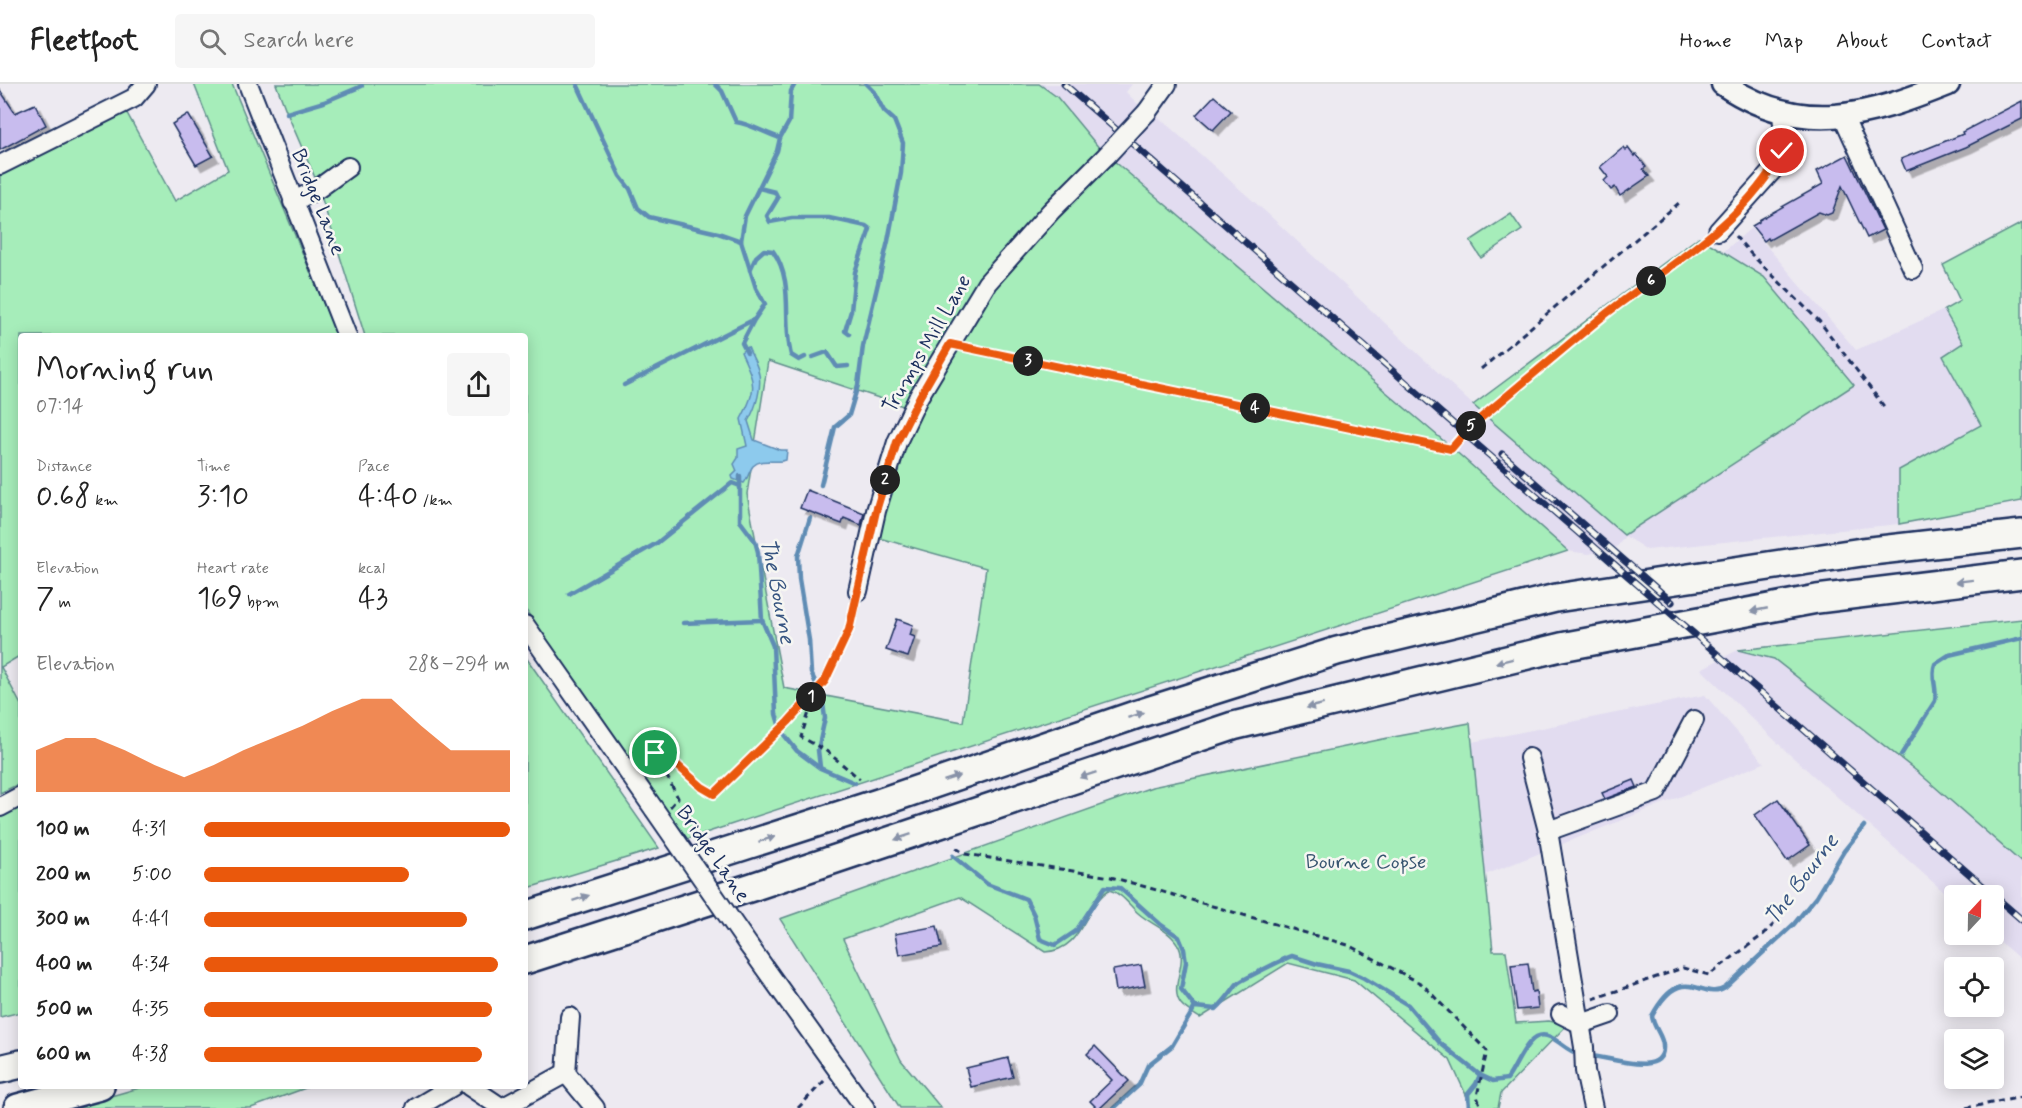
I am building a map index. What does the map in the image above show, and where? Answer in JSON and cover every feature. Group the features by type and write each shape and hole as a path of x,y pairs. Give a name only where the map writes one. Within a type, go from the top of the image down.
{"highway":[{"path":"528,915 867,807 1138,714 1337,651 1556,598 1862,552 2022,534"},
{"path":"528,959 752,887 1233,726 1561,647 1817,599 2022,574"},
{"path":"0,1069 18,1065"},
{"path":"18,1108 89,1089"}],"main road":[{"path":"1723,84 1754,101 1782,111 1812,116 1843,116 1892,106 1948,84"}],"street":[{"path":"0,165 134,98 146,84"},
{"name":"Bridge Lane","path":"248,84 346,333"},
{"name":"Trumps Mill Lane","path":"858,591 876,511 897,442 920,396 987,283 1051,211 1147,112 1167,84"},
{"path":"1720,228 1772,171 1785,141 1782,111"},
{"path":"1843,116 1913,269"},
{"path":"293,202 319,188 348,167"},
{"name":"Bridge Lane","path":"528,629 865,1108"},
{"path":"1548,831 1656,792 1694,720"},
{"path":"1529,758 1548,831 1581,1024 1585,1071 1593,1108"},
{"path":"0,807 18,797"},
{"path":"1561,1014 1581,1024 1610,1014"},
{"path":"570,1017 566,1073 595,1108"},
{"path":"474,1089 502,1108 566,1073"},
{"path":"419,1107 448,1089"}],"path":[{"path":"1480,369 1679,202"},
{"path":"950,344 1451,449 1470,427 1607,313 1720,228 1820,322 1886,409"},
{"path":"657,813 678,798 651,742 702,787 714,794 788,722 825,681 849,630 858,591"},
{"path":"815,693 801,737 825,750 860,779"},
{"path":"956,848 965,854 1111,877 1348,945 1422,984 1487,1051 1477,1096 1480,1108"},
{"path":"1577,1004 1683,968 1709,975 1774,924"},
{"path":"798,1108 836,1069"},
{"path":"1966,1108 2022,1097"}],"shaded area":[{"path":"1039,84 1132,84 1126,92 1141,107 1100,149 1057,97"},
{"path":"1157,116 1268,214 1473,405 1624,535 1764,277 1723,252 1751,228 1856,350 1944,310 1963,343 1943,356 1981,425 1899,470 1899,524 1647,550 1625,536 1617,547 1589,554 1568,551 1452,448 1115,161 1153,117"},
{"path":"1738,650 1774,659 1919,773 2022,863 2022,961 2004,945 2004,885 1944,885 1944,892 1788,753 1701,669"},
{"path":"1705,695 1764,763 1485,875 1472,742"}],"green space":[{"path":"194,84 232,84 336,333 18,333 18,657 1,667 18,699 18,784 0,793 0,165 122,104 175,201 228,170"},
{"path":"276,84 1039,84 1057,97 1100,149 1452,448 1568,551 687,839 528,613 528,333 364,333 316,180","holes":["768,361 909,408 879,538 986,568 963,722 784,688 747,494"]},
{"path":"1511,214 1522,230 1481,258 1470,241"},
{"path":"2022,223 2022,501 1899,524 1899,470 1981,425 1943,356 1963,343 1944,310 1960,301 1943,265"},
{"path":"1699,237 1764,277 1854,385 1624,535 1473,405"},
{"path":"2022,619 2022,863 1919,773 1774,659 1738,650"},
{"path":"528,660 659,848 528,888"},
{"name":"Bourne Copse","path":"1470,723 1493,951 1506,951 1516,1023 1549,1021 1567,1025 1501,1093 1498,1108 1472,1108 1450,1060 1354,980 1288,963 1200,1018 1183,1006 1178,997 1177,983 1181,952 1178,945 1165,931 1138,913 1122,896 1109,890 1100,897 1076,936 1068,944 1045,952 960,897 843,939 901,1060 941,1108 900,1108 780,919 1152,787"},
{"path":"18,806 18,1013 0,1017 0,815"},
{"path":"136,1089 303,1089 251,1108 69,1108"}],"water":[{"path":"748,347 756,364 760,383 754,410 748,421 754,440 780,450 787,450 786,460 764,461 753,466 744,483 733,479 732,476 737,471 734,464 738,458 738,449 747,446 741,419 750,400 753,386 741,352"}],"building":[{"path":"0,90 15,113 35,104 46,125 0,150"},
{"path":"1214,96 1231,111 1213,130 1196,115"},
{"path":"2022,101 2022,119 1966,147 1906,171 1901,159 1963,134 1962,132"},
{"path":"188,114 213,156 196,165 172,124"},
{"path":"1624,147 1626,150 1628,148 1634,156 1636,154 1646,167 1643,169 1649,176 1620,196 1615,187 1611,190 1604,181 1608,177 1600,167"},
{"path":"1847,155 1883,230 1867,238 1842,186 1832,213 1827,215 1819,212 1764,241 1752,226 1823,184 1817,171"},
{"path":"807,490 864,513 861,525 844,518 842,524 800,508"},
{"path":"897,619 913,625 910,635 915,637 908,657 886,650"},
{"path":"1634,780 1637,787 1605,799 1602,793"},
{"path":"1778,799 1810,845 1787,861 1755,815"},
{"path":"937,926 942,947 899,955 895,934"},
{"path":"1528,963 1532,992 1536,991 1538,1008 1517,1010 1511,965"},
{"path":"1141,965 1145,986 1116,991 1113,970"},
{"path":"1095,1046 1129,1081 1100,1108 1090,1101 1112,1080 1087,1054"},
{"path":"1008,1058 1013,1077 971,1087 966,1068"}],"waterway":[{"name":"The Bourne","path":"577,84 620,176 630,189 638,208 649,217 718,233 741,241 756,288 765,304 742,343 747,353"},
{"path":"715,84 722,91 736,122 780,138 777,151 745,216 741,241"},
{"path":"780,138 789,122 791,91 795,84"},
{"name":"The Bourne","path":"821,485 835,427 849,415 858,385 863,346 888,241 901,173 903,143 894,120 884,111 874,92 866,84"},
{"path":"287,113 324,102 362,86"},
{"path":"759,188 775,192 778,198 767,216 770,222 792,218 829,218 866,226 870,229 855,272 851,311 845,331 849,334"},
{"path":"750,270 756,257 764,250 773,251 784,275 791,355 799,360 805,357"},
{"path":"624,385 753,320"},
{"path":"813,357 827,352 837,367 848,366"},
{"name":"The Bourne","path":"740,476 740,521 755,541 758,552 762,620 773,646 776,714 781,731 797,751 820,768 855,783"},
{"path":"569,594 657,543 732,483 740,486"},
{"name":"The Bourne","path":"810,518 798,556 811,673 822,696 825,718 818,750 820,767"},
{"path":"683,623 762,620"},
{"name":"The Bourne","path":"1901,755 1935,701 1933,673 1935,664 1949,655 2022,638"},
{"name":"The Bourne","path":"1590,1056 1645,1064 1661,1056 1663,1046 1652,1016 1663,999 1673,990 1683,986 1708,991 1725,988 1794,924 1816,897 1844,851 1864,826"},
{"path":"953,856 987,884 1026,899 1034,915 1040,939 1055,945 1076,931 1105,887 1120,888 1160,924 1179,937 1186,962 1181,989 1195,1007"},
{"name":"The Bourne","path":"1195,1007 1216,1009 1237,984 1292,956 1349,971 1408,1005 1440,1043 1480,1075 1493,1081 1507,1079 1524,1049 1536,1037 1543,1035 1550,1037 1579,1054"},
{"path":"1114,1108 1139,1085 1148,1065 1172,1046 1195,1007"},
{"name":"The Bourne","path":"1469,1108 1468,1094 1480,1075"}],"railway":[{"path":"1064,84 2022,920"},
{"path":"1502,454 1672,602"}],"route":[{"path":"655,753 651,742 702,787 714,794 788,722 825,681 849,630 876,511 897,442 950,344 1451,449 1470,427 1607,313 1718,231 1772,171 1782,151"}]}
